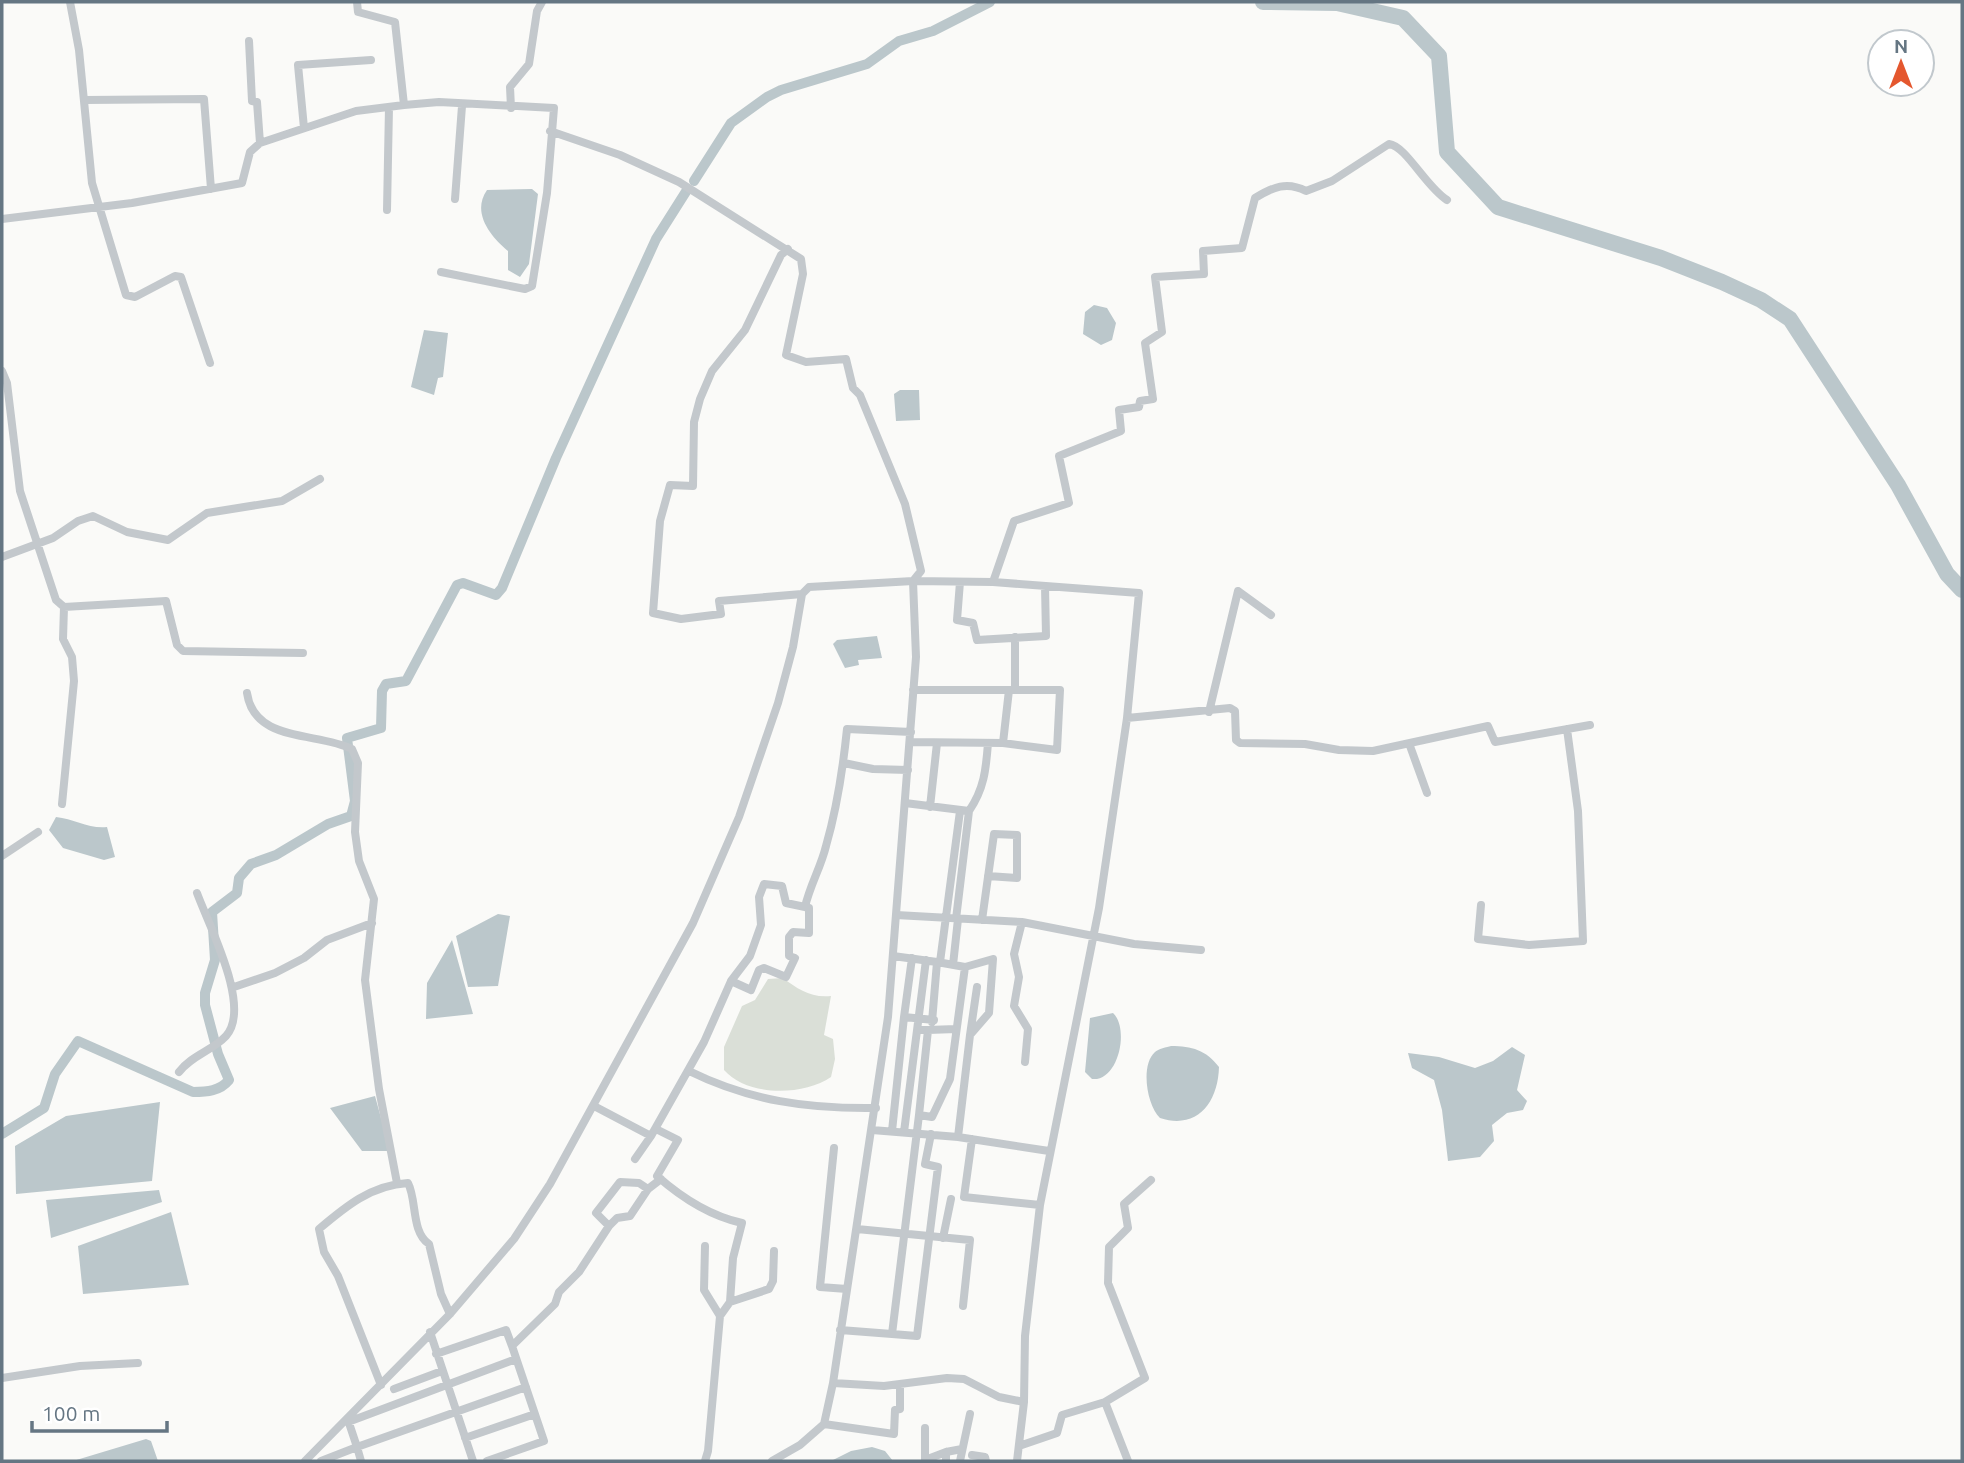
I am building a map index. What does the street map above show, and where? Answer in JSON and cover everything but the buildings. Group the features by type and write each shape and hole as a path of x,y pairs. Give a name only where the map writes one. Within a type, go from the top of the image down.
{"street":[{"path":"70,2 85,100 92,183 126,295 135,298 175,276 181,277 210,363"},
{"path":"357,2 358,12 396,22 404,105"},
{"path":"511,108 510,87 529,64 537,11 542,2"},
{"path":"249,41 252,101 257,102 260,143"},
{"path":"304,128 298,65 371,60"},
{"path":"85,100 204,99 211,189"},
{"path":"2,219 100,207 242,183 250,152 260,143 356,111 439,102 462,106 554,108 547,192 532,286 525,289 441,272"},
{"path":"455,199 462,106"},
{"path":"387,210 389,107"},
{"path":"550,131 620,155 679,182 801,258 803,274 786,355 807,362 846,359 853,388 860,395 905,504 921,571 913,581 916,657 893,956 876,1108 833,1383 824,1424 800,1445 772,1461"},
{"path":"993,582 1014,521 1069,503 1059,456 1121,431 1119,410 1140,406 1140,401 1153,399 1145,343 1162,332 1156,276 1204,274 1203,251 1242,248 1255,198 1276,186 1295,185 1306,191 1332,181 1389,144 1401,149 1421,178 1447,200"},
{"path":"788,249 781,255 745,330 712,372 699,399 694,422 693,486 670,485 660,521 653,612 681,619 721,614 719,601 802,594"},
{"path":"2,371 6,412 20,491 56,600 64,607 166,601 177,645 183,651 303,653"},
{"path":"2,557 93,516 127,532 158,539 172,539 207,513 282,501 320,479"},
{"path":"308,1460 450,1314 514,1239 550,1184 693,923 739,817 778,704 793,647 802,594 809,587 913,581 993,582 1139,593 1127,718 1094,936 1040,1205 1025,1336 1024,1402 1017,1461"},
{"path":"960,582 957,620 973,624 974,639 1047,635 1045,586"},
{"path":"1209,712 1238,591 1271,615"},
{"path":"62,804 74,681 72,657 63,639 64,607"},
{"path":"1003,743 1012,690 1016,637"},
{"path":"910,743 1003,743 1057,750 1060,691 913,690"},
{"path":"247,693 249,707 258,720 306,739 337,742 352,749 358,763 356,842 359,861 374,899 365,980 379,1089 397,1183"},
{"path":"1127,718 1230,708 1236,711 1236,740 1240,743 1305,744 1339,750 1373,751 1410,746 1488,726 1495,742 1590,725"},
{"path":"805,907 811,880 826,849 844,764 847,729 911,732"},
{"path":"1481,905 1478,939 1529,945 1583,940 1578,811 1567,729"},
{"path":"930,807 937,743"},
{"path":"892,1334 928,1030 934,1020 944,918 964,811 978,797 986,776 988,743"},
{"path":"1410,746 1427,793"},
{"path":"844,764 873,769 908,770"},
{"path":"905,803 964,811"},
{"path":"953,965 964,811"},
{"path":"2,856 38,832"},
{"path":"982,920 988,876 994,834 1017,835 1017,878 988,876"},
{"path":"635,1159 689,1071 731,981 750,956 761,925 759,897 764,884 782,886 786,903 809,908 809,933 793,932 789,937 789,956 795,958 786,977 764,968 759,970 751,990 731,981"},
{"path":"180,1072 187,1061 226,1035 235,1015 234,987 197,893"},
{"path":"896,915 1021,922 1094,936 1201,950"},
{"path":"1021,922 1014,954 1018,977 1014,1006 1028,1030 1025,1062"},
{"path":"234,987 275,972 304,958 327,940 372,923"},
{"path":"893,956 965,967 993,959 989,1013 970,1035"},
{"path":"892,1131 912,958"},
{"path":"904,1132 926,960"},
{"path":"919,1115 933,1117 946,1088 965,967"},
{"path":"958,1137 977,987"},
{"path":"904,1017 934,1020"},
{"path":"918,1030 956,1029"},
{"path":"689,1071 716,1084 771,1102 876,1108"},
{"path":"594,1106 678,1140 657,1176 678,1195 724,1219 742,1223 733,1258 730,1301 720,1316 705,1461"},
{"path":"872,1130 958,1137 1049,1151"},
{"path":"840,1330 917,1336 938,1167 925,1164 931,1134"},
{"path":"972,1139 964,1197 1040,1205"},
{"path":"834,1148 820,1287 847,1289"},
{"path":"512,1346 555,1304 559,1292 579,1272 609,1226 617,1218 630,1216 648,1189 661,1179"},
{"path":"1019,1447 1057,1433 1062,1415 1105,1402 1145,1378 1108,1283 1109,1247 1128,1228 1124,1204 1151,1180"},
{"path":"609,1226 596,1213 620,1182 639,1183 648,1189"},
{"path":"381,1385 338,1276 324,1252 319,1229 351,1202 397,1183 409,1184 420,1232 423,1240 429,1244 441,1294 450,1314"},
{"path":"943,1238 951,1199"},
{"path":"857,1229 943,1238 971,1236 963,1306"},
{"path":"705,1246 704,1290 720,1316"},
{"path":"730,1301 769,1289 773,1281 774,1251"},
{"path":"436,1354 506,1330 544,1441 487,1461"},
{"path":"430,1332 473,1461"},
{"path":"348,1421 516,1359"},
{"path":"2,1378 80,1366 138,1363"},
{"path":"394,1389 442,1371"},
{"path":"833,1383 900,1384 947,1378 964,1380 999,1397 1024,1402"},
{"path":"824,1424 894,1434 895,1410 900,1409 900,1384"},
{"path":"321,1461 526,1387"},
{"path":"1105,1402 1128,1461"},
{"path":"961,1454 970,1414"},
{"path":"465,1438 536,1415"},
{"path":"348,1421 361,1461"},
{"path":"925,1428 925,1461 961,1454 972,1458 985,1457 986,1461"}],"shaded area":[{"path":"532,189 538,194 529,264 520,277 508,270 508,251 495,239 485,224 481,207 487,190"},
{"path":"1094,305 1107,308 1116,323 1112,340 1101,345 1083,334 1085,312"},
{"path":"424,330 448,333 443,377 438,378 434,395 411,387"},
{"path":"900,390 919,390 920,420 896,421 894,394"},
{"path":"877,636 882,658 858,660 859,665 845,668 833,644 837,640"},
{"path":"56,817 94,827 107,827 115,857 104,860 63,848 49,830"},
{"path":"498,914 510,916 498,986 468,987 456,936"},
{"path":"452,940 473,1014 426,1019 427,983"},
{"path":"783,978 811,994 831,996 824,1035 833,1039 835,1059 831,1077 806,1088 776,1091 747,1085 734,1079 724,1070 724,1047 742,1006 755,1000 768,979"},
{"path":"1113,1013 1121,1030 1119,1053 1109,1072 1101,1078 1092,1079 1085,1072 1090,1018"},
{"path":"1171,1046 1198,1050 1219,1067 1215,1092 1210,1102 1195,1117 1185,1120 1160,1118 1155,1112 1147,1085 1150,1058 1156,1051"},
{"path":"1512,1047 1525,1055 1517,1090 1527,1101 1523,1110 1507,1113 1492,1125 1494,1141 1480,1157 1448,1161 1442,1110 1434,1080 1412,1068 1408,1053 1439,1057 1475,1068 1493,1061"},
{"path":"375,1096 390,1151 362,1151 330,1108"},
{"path":"160,1102 152,1181 16,1194 15,1146 66,1116"},
{"path":"159,1190 162,1202 51,1238 46,1200"},
{"path":"171,1212 189,1285 83,1294 78,1246"},
{"path":"146,1439 151,1441 158,1461 73,1461"},
{"path":"872,1447 885,1451 893,1461 831,1461 851,1451"}],"waterway":[{"path":"694,181 731,123 767,97 781,90 867,64 899,41 933,31 990,2"},
{"path":"1263,2 1337,3 1403,18 1439,56 1447,152 1498,207 1661,258 1761,300 1790,319 1898,485 1947,574 1962,590"},
{"path":"2,1134 44,1108 55,1074 78,1041 193,1092 213,1090 222,1087 229,1080 218,1054 205,1005 205,993 215,960 212,912 237,893 239,878 251,864 276,855 328,824 351,816 355,801 347,738 381,728 382,691 386,684 406,681 457,585 463,583 496,595 502,588 556,458 656,239 687,190"}]}
